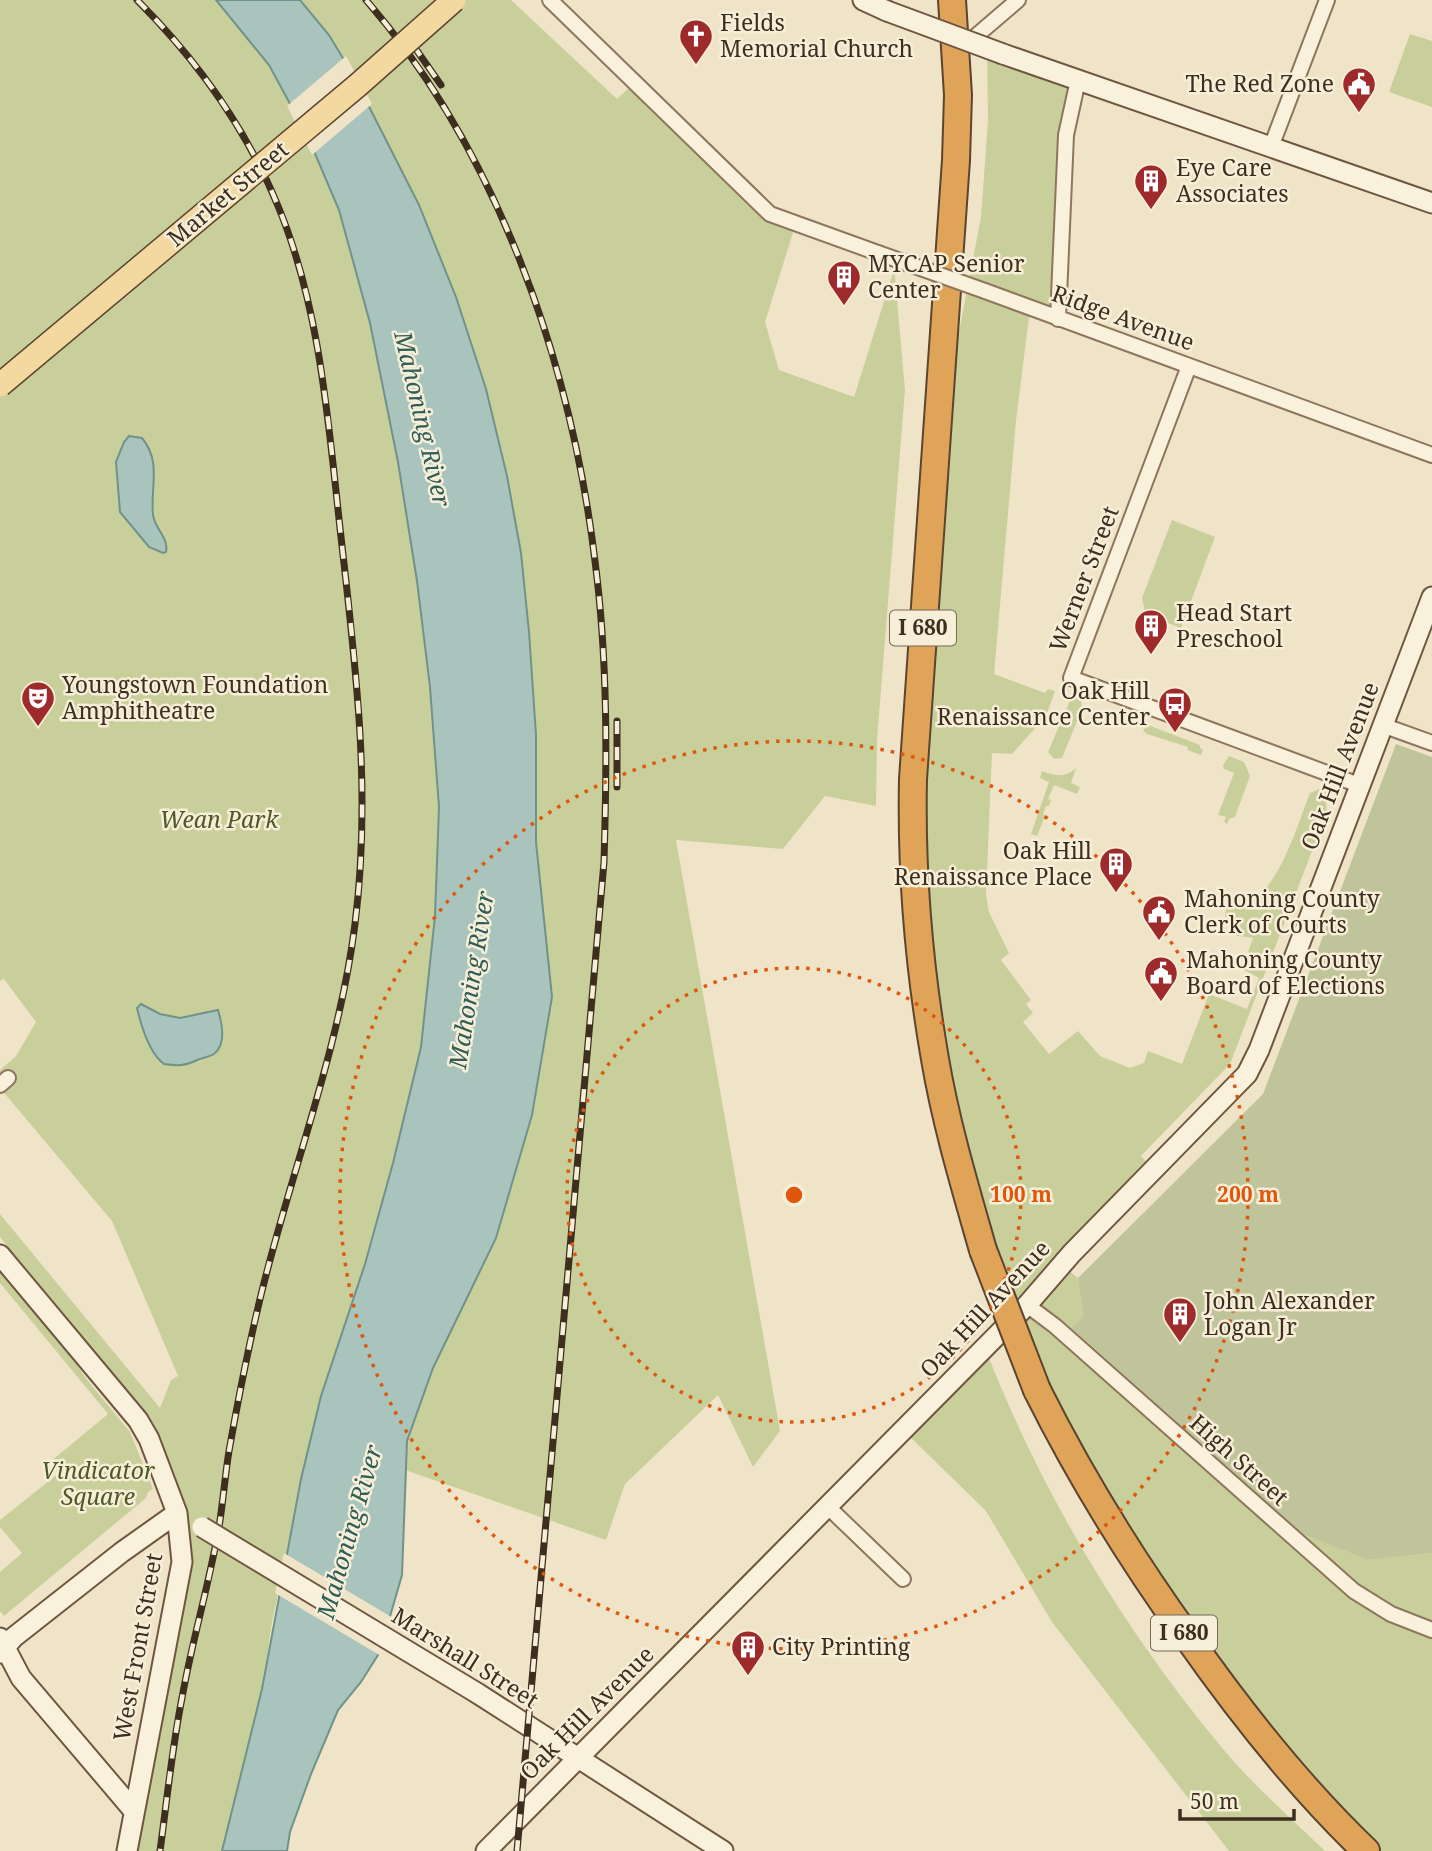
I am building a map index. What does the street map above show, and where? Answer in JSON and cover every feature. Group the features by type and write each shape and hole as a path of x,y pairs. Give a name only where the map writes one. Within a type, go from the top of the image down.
{"highway":[{"name":"I 680","path":"952,0 958,95 956,160 912,830 921,968 935,1060 955,1148 983,1250 1037,1390 1098,1503 1141,1572 1200,1656 1296,1779 1366,1851"}],"main road":[{"name":"Market Street","path":"0,385 358,85 454,0"}],"street":[{"name":"Ridge Avenue","path":"550,0 771,214 1432,455"},
{"path":"863,0 969,42 1432,203"},
{"path":"969,42 1018,0"},
{"path":"1271,147 1327,0"},
{"path":"1058,319 1066,135 1077,80"},
{"name":"Werner Street","path":"1189,366 1071,677 1359,785"},
{"name":"Oak Hill Avenue","path":"486,1851 1027,1305 1072,1253 1247,1074 1259,1050 1432,597"},
{"path":"1382,725 1432,743"},
{"name":"West Front Street","path":"0,1255 138,1420 149,1439 177,1513 182,1562 127,1851"},
{"name":"High Street","path":"1027,1305 1055,1326 1354,1591 1391,1614 1432,1630"},
{"path":"827,1506 903,1579"},
{"path":"134,1811 21,1678 2,1646 121,1552 177,1513"},
{"name":"Marshall Street","path":"177,1513 477,1693 723,1851"}],"green space":[{"name":"Wean Park","path":"0,0 216,0 269,65 308,137 339,210 370,323 398,462 430,687 439,807 435,916 421,1047 393,1163 287,1553 272,1622 262,1689 222,1851 127,1851 182,1562 166,1482 176,1477 153,1427 131,1395 0,1237 0,1214 160,1408 171,1380 178,1376 112,1221 0,1088 0,1070 16,1056 36,1022 4,979 0,981"},
{"path":"300,0 511,0 617,99 635,82 770,214 796,223 765,322 779,370 854,397 897,260 895,277 905,390 877,740 876,806 825,796 783,849 676,840 780,1431 753,1467 718,1395 625,1484 606,1540 405,1470 407,1441 433,1368 496,1238 532,1115 552,997 536,842 536,735 529,632 521,553 507,476 419,205 353,75 329,35"},
{"path":"1410,34 1432,41 1432,107 1389,92"},
{"path":"987,49 1078,80 1071,102 1058,319 1030,309 1016,421 994,674 1045,693 1048,689 1055,691 1046,716 1012,754 992,753 986,895 989,912 1009,953 1001,960 1031,1000 1026,1004 1033,1013 1023,1022 1049,1054 1078,1031 1100,1056 1130,1068 1144,1063 1148,1051 1182,1064 1209,994 1247,1009 1259,978 1242,969 1253,938 1232,935 1236,923 1225,918 1227,903 1243,904 1257,897 1270,883 1290,845 1310,793 1324,787 1331,790 1326,800 1327,811 1230,1064 1141,1156 1154,1170 1062,1265 1078,1278 1083,1317 1369,1560 1432,1553 1432,1851 1366,1851 1141,1572 983,1250 914,887 937,447 981,217 988,120"},
{"path":"1172,520 1215,537 1181,628 1146,615 1142,598"},
{"path":"1072,696 1081,700 1082,709 1062,758 1054,759 1048,752"},
{"path":"1148,725 1200,745 1203,750 1201,755 1187,750 1188,747 1147,734 1143,730"},
{"path":"1396,744 1432,757 1432,1553 1369,1560 1303,1534 1072,1328 1083,1317 1078,1278 1263,1094"},
{"path":"1229,756 1244,762 1250,776 1235,817 1229,819 1227,824 1224,822 1226,817 1218,815 1234,773 1224,769 1223,765"},
{"path":"1076,768 1071,783 1080,787 1077,794 1054,785 1037,836 1031,834 1049,782 1040,778 1042,771 1060,775"},
{"name":"Vindicator Square","path":"0,1268 54,1332 88,1381 130,1432 153,1489 148,1492 146,1498 4,1616 0,1611 0,1572 22,1553 0,1527 0,1520 59,1473 50,1462 108,1414 0,1283"},
{"path":"985,1348 1032,1455 1088,1558 1119,1608 1186,1703 1223,1749 1260,1789 1325,1851 1229,1851 1052,1622 986,1511 903,1430"}],"water":[{"name":"Mahoning River","path":"216,0 300,0 329,35 353,75 419,205 456,297 486,389 507,476 521,553 536,735 536,842 552,997 532,1115 496,1238 433,1368 407,1441 402,1575 384,1637 378,1655 361,1682 338,1710 290,1832 287,1851 222,1851 262,1689 301,1479 321,1396 365,1264 421,1047 435,916 439,807 430,687 398,462 370,323 339,210 308,137 269,65"},
{"path":"129,436 142,438 152,456 153,515 166,542 166,552 163,553 149,547 120,512 116,462"},
{"path":"141,1004 160,1014 180,1018 218,1010 221,1045 212,1055 189,1063 164,1064 146,1038 137,1008"}],"pier":[{"path":"346,56 372,104 312,155 287,106"},
{"path":"284,1553 393,1618 381,1656 275,1593"}],"railway":[{"path":"137,0 199,71 251,149 278,206 304,284 320,364 331,446 356,677 362,775 360,874 348,972 326,1066 272,1252 247,1356 229,1451 215,1549 178,1717 160,1851"},
{"path":"366,0 413,60 454,124 490,192 521,263 547,337 568,411 584,486 599,599 606,749 604,862 517,1851"},
{"path":"413,45 441,85"},
{"path":"617,721 617,787"}],"place":[{"name":"Fields Memorial Church","path":"696,66"},
{"name":"The Red Zone","path":"1359,114"},
{"name":"Eye Care Associates","path":"1151,211"},
{"name":"MYCAP Senior Center","path":"844,307"},
{"name":"Head Start Preschool","path":"1151,656"},
{"name":"Youngstown Foundation Amphitheatre","path":"38,728"},
{"name":"Oak Hill Renaissance Center","path":"1175,734"},
{"name":"Oak Hill Renaissance Place","path":"1116,894"},
{"name":"Mahoning County Clerk of Courts","path":"1159,942"},
{"name":"Mahoning County Board of Elections","path":"1161,1003"},
{"name":"John Alexander Logan Jr","path":"1180,1344"},
{"name":"City Printing","path":"748,1677"}]}
